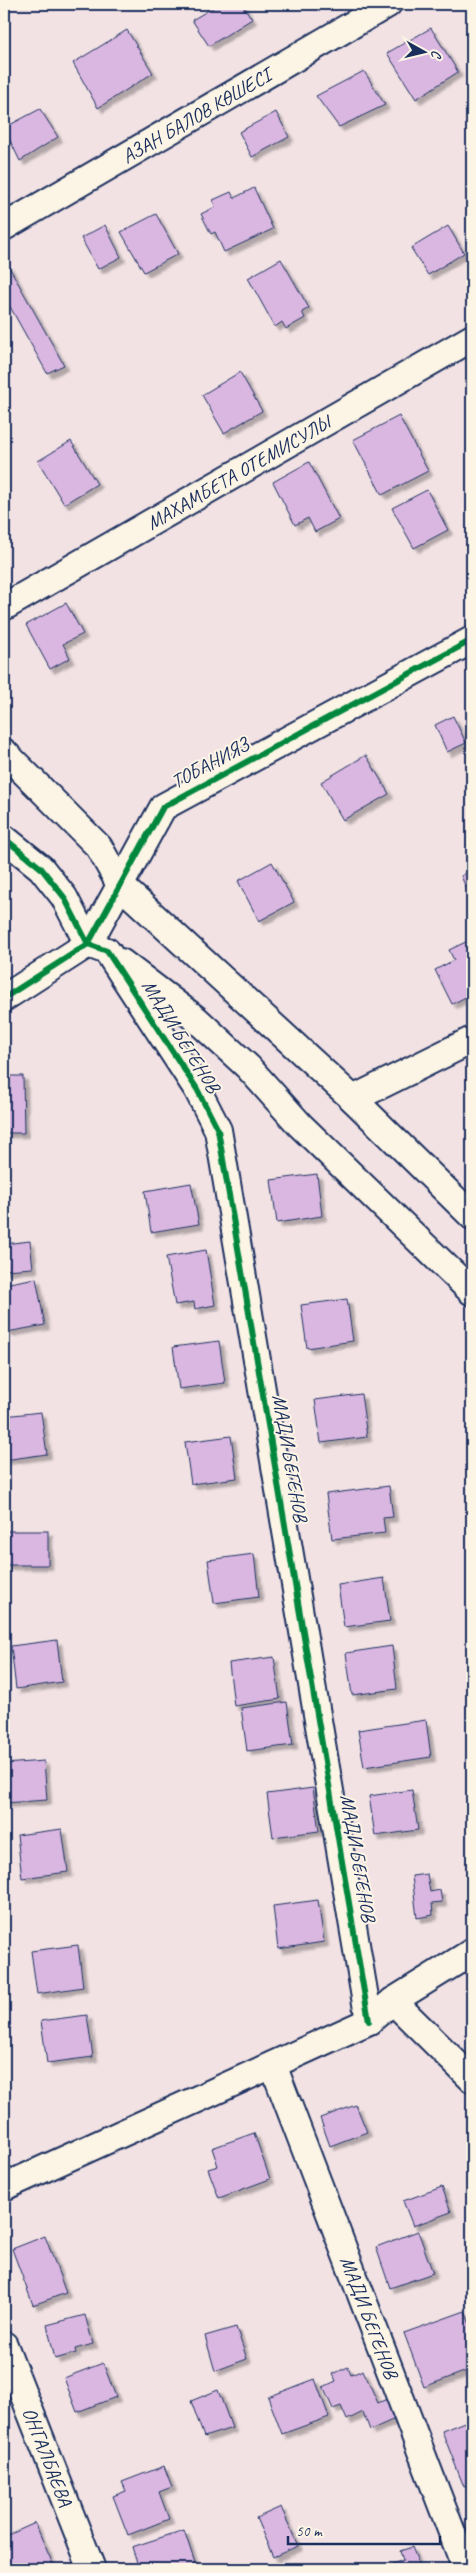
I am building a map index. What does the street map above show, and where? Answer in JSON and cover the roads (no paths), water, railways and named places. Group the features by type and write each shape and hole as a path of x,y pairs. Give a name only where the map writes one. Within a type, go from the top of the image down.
{"street":[{"name":"АЗАН БАЛОВ КӨШЕСІ","path":"4,227 388,4"},
{"name":"МАХАМБЕТА ОТЕМИСУЛЫ","path":"4,607 472,338"},
{"name":"ТОБАНИЯЗ","path":"4,998 97,947 120,885 164,807 472,640"},
{"path":"4,752 99,847 120,885 353,1098 472,1216"},
{"name":"МАДИ БЕГЕНОВ","path":"4,838 41,868 64,896 97,947 198,1089 218,1130 369,2021"},
{"path":"97,947 196,1018 248,1067 300,1125 472,1292"},
{"path":"353,1098 472,1040"},
{"path":"4,2187 369,2021 394,2001 472,1952"},
{"path":"394,2001 472,2079"},
{"name":"МАДИ БЕГЕНОВ","path":"273,2065 466,2569"},
{"name":"ОНГАЛБАЕВА","path":"4,2345 92,2569"}]}
